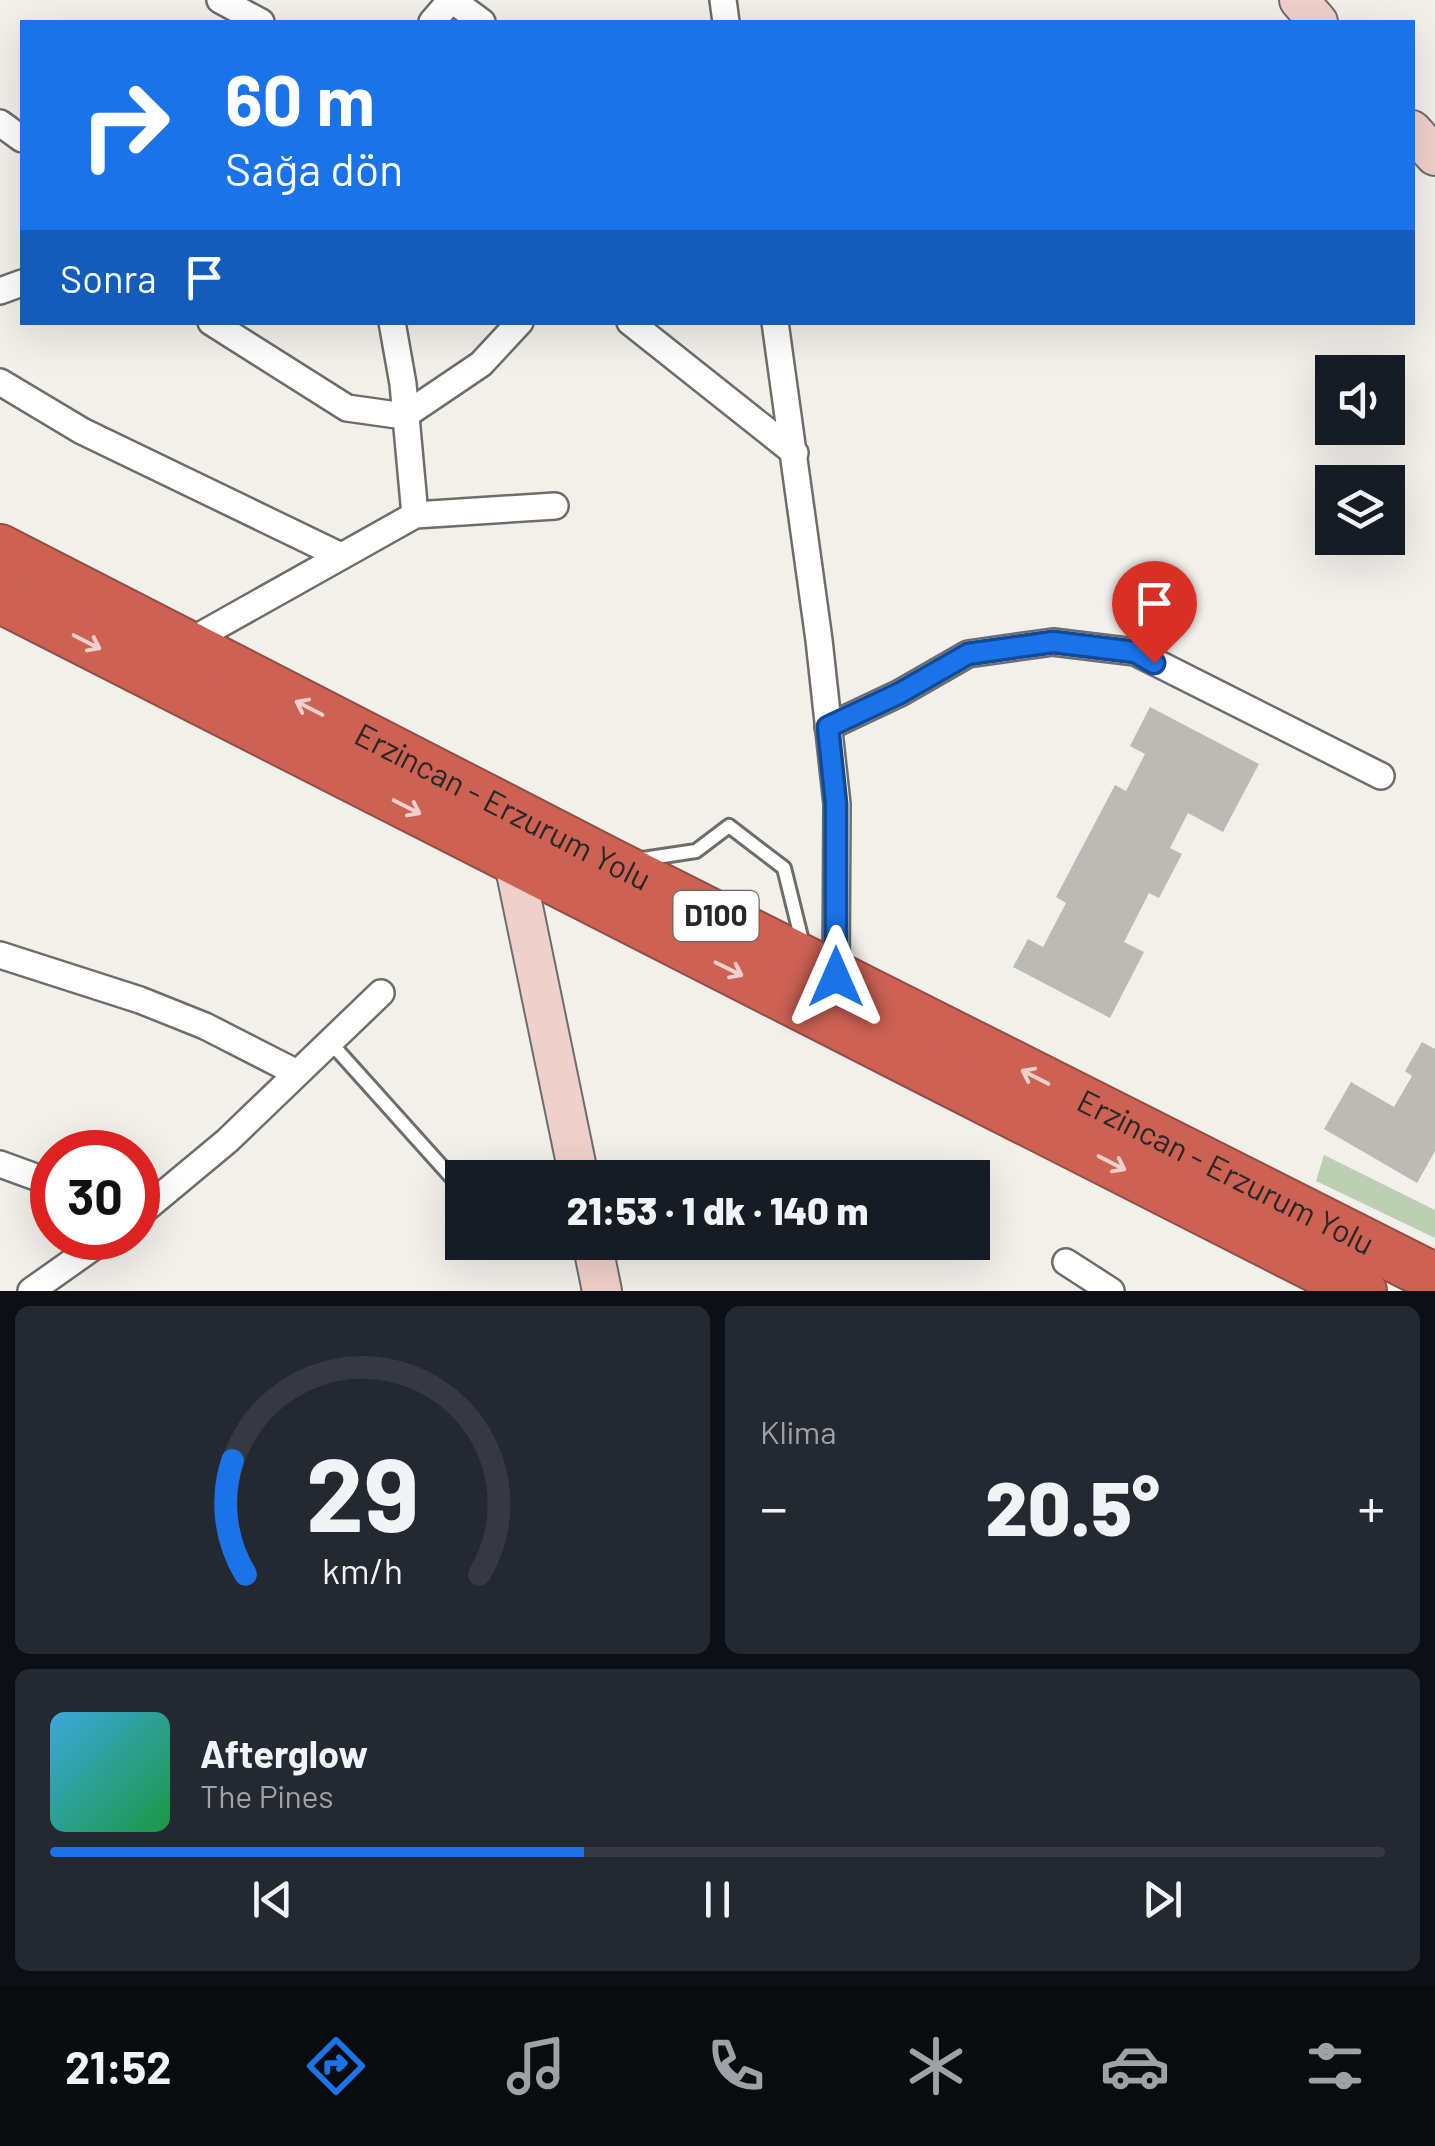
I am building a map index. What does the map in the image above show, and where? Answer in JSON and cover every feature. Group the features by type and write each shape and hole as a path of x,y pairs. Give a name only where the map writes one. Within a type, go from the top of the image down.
{"highway":[{"name":"Erzincan - Erzurum Yolu","path":"0,548 611,864 1435,1278"},
{"name":"Erzincan - Erzurum Yolu","path":"0,598 514,863 856,1031 1362,1291"}],"main road":[{"path":"1299,0 1316,20"},
{"path":"1415,133 1435,156"},
{"path":"514,863 575,1160"},
{"path":"596,1260 602,1291"}],"street":[{"path":"220,0 257,20"},
{"path":"434,20 451,0 479,20"},
{"path":"216,325 347,408 404,416 481,364 517,325"},
{"path":"393,325 403,384 414,514"},
{"path":"634,325 795,453"},
{"path":"775,325 795,453 836,804 821,969"},
{"path":"0,382 82,431 340,556"},
{"path":"184,644 414,514 555,506"},
{"path":"828,727 900,693 968,654 1053,642 1135,652 1380,776"},
{"path":"0,955 172,1013 297,1073"},
{"path":"160,1196 227,1141 382,993"},
{"path":"0,1164 30,1175"},
{"path":"31,1291 75,1260"},
{"path":"1066,1262 1110,1291"}],"lane":[{"path":"611,864 696,851 728,826 784,868 821,969"},
{"path":"330,1042 445,1170"}],"green space":[{"path":"1324,1155 1435,1210 1435,1238 1316,1181"}],"building":[{"path":"1150,707 1259,764 1223,832 1188,813 1170,848 1182,854 1159,898 1149,893 1124,942 1144,952 1110,1018 1013,967 1028,939 1043,947 1066,903 1056,897 1115,785 1126,791 1145,754 1130,746"},
{"path":"1422,1042 1435,1049 1435,1151 1417,1183 1324,1129 1351,1082 1394,1107 1412,1076 1405,1071"}],"route":[{"path":"836,977 836,804 828,727 900,693 968,654 1053,642 1135,652 1154,663"}]}
